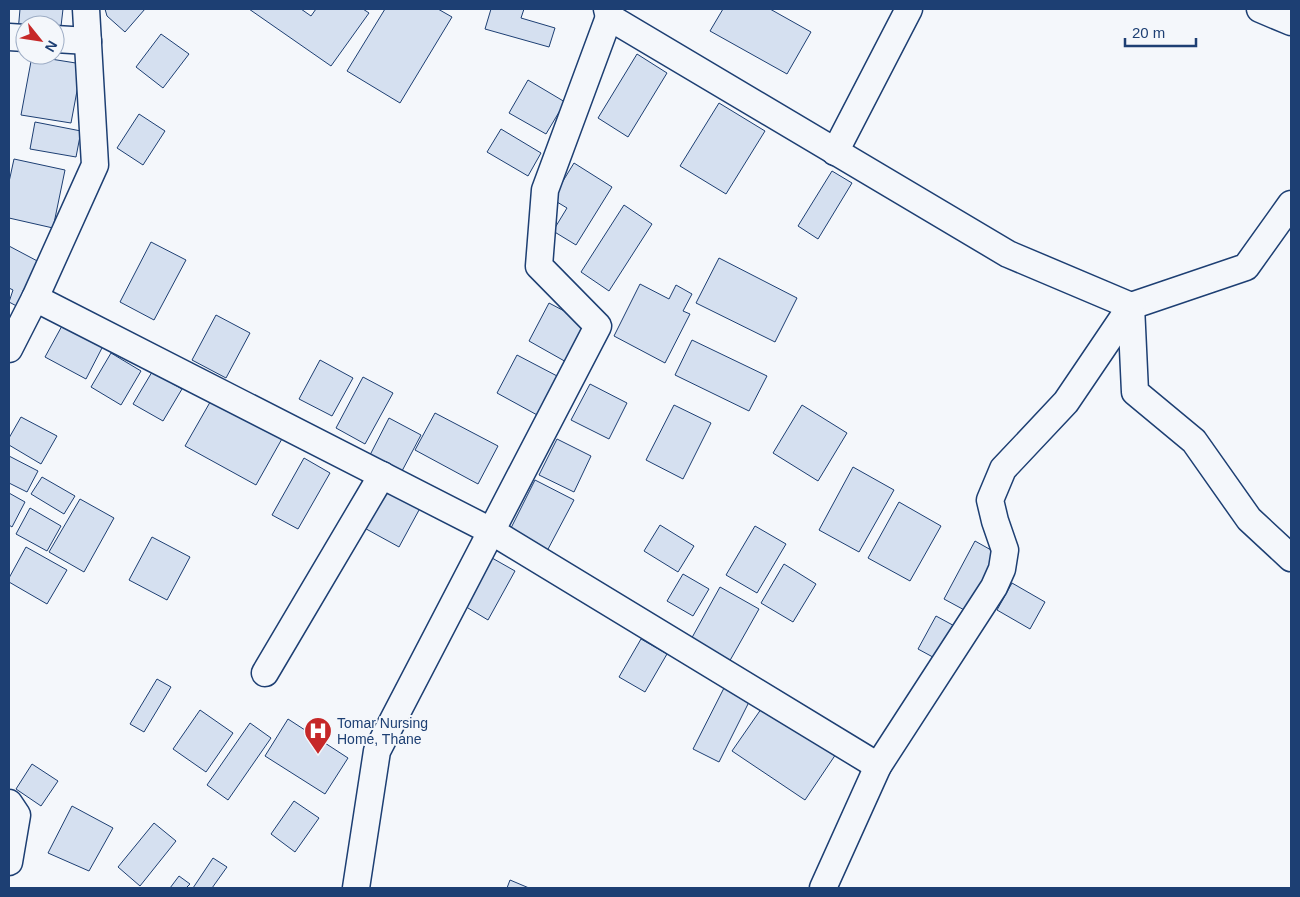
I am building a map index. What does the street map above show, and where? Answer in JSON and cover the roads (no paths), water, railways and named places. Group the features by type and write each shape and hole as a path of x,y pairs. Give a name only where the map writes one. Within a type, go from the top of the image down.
{"street":[{"path":"9,349 35,298 95,165 86,9"},
{"path":"835,152 909,9"},
{"path":"1260,9 1291,22"},
{"path":"356,888 377,751 598,326 539,266 545,190 608,13 835,152 1008,254 1131,306"},
{"path":"65,40 88,41"},
{"path":"823,888 878,766 994,587 1002,569 1005,550 990,500 1003,469 1066,402 1131,306 1246,267 1291,204"},
{"path":"35,298 491,531 878,766"},
{"path":"1131,306 1135,392 1194,442 1249,520 1291,558"},
{"path":"266,673 382,475"},
{"path":"9,803 17,814 9,862"}],"place":[{"name":"Tomar Nursing Home, Thane","path":"318,755"}]}
